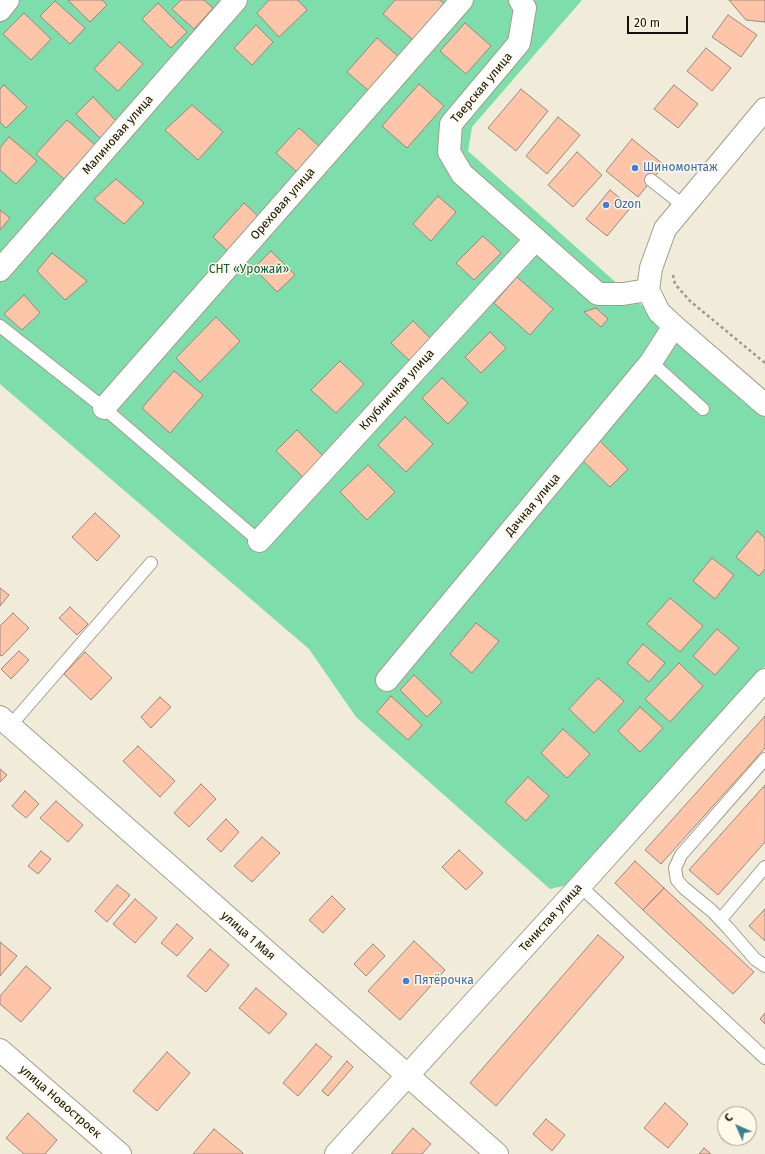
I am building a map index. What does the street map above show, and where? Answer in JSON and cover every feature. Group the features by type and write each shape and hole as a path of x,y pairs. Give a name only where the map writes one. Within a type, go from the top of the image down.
{"street":[{"path":"0,10 8,0"},
{"name":"Малиновая улица","path":"0,270 236,0"},
{"name":"Ореховая улица","path":"104,408 462,0"},
{"name":"Тверская улица","path":"520,0 525,8 520,43 451,124 449,152 462,174 598,294 623,294 648,290"},
{"path":"765,109 665,229 651,268 648,290 660,312 674,326 765,405"},
{"name":"Клубничная улица","path":"259,541 536,239"},
{"name":"Дачная улица","path":"387,680 651,362 674,326"},
{"name":"Тенистая улица","path":"336,1154 765,680"},
{"name":"улица 1 Мая","path":"5,722 497,1154"},
{"name":"улица Новостроек","path":"0,1050 120,1154"}],"lane":[{"path":"652,180 684,206"},
{"path":"0,326 104,408 259,541"},
{"path":"651,362 703,409"},
{"path":"5,722 151,563"},
{"path":"765,759 681,855 675,868 677,880 684,888 721,920 755,960 765,966"},
{"path":"721,920 765,867"},
{"path":"580,886 765,1058"}],"path":[{"path":"672,272 675,284 690,301 765,363"}],"green space":[{"name":"СНТ «Урожай»","path":"0,0 582,0 472,127 468,151 765,415 765,666 572,884 550,889 356,717 309,649 0,384"}],"building":[{"path":"68,0 102,0 107,5 90,22"},
{"path":"181,0 204,0 213,8 194,29 172,9"},
{"path":"269,0 298,0 307,10 279,37 257,13"},
{"path":"395,0 440,0 449,8 418,44 383,14"},
{"path":"729,0 765,0 765,22 746,20"},
{"path":"55,1 85,28 70,44 40,16"},
{"path":"158,3 187,32 171,48 142,19"},
{"path":"24,13 51,39 31,60 3,34"},
{"path":"728,15 757,35 741,57 712,37"},
{"path":"465,23 491,46 466,74 440,51"},
{"path":"256,25 273,42 252,65 234,48"},
{"path":"377,38 399,57 369,91 347,72"},
{"path":"119,42 143,64 118,91 94,69"},
{"path":"706,48 731,68 712,91 687,71"},
{"path":"419,84 444,106 407,148 382,126"},
{"path":"4,85 27,107 6,128 0,122 0,89"},
{"path":"674,85 698,104 678,128 654,109"},
{"path":"521,89 548,111 516,151 488,128"},
{"path":"93,97 117,122 100,138 76,114"},
{"path":"192,105 223,132 198,160 165,130"},
{"path":"558,117 580,135 547,174 526,156"},
{"path":"67,120 95,145 64,179 36,154"},
{"path":"299,128 320,147 297,172 276,153"},
{"path":"9,137 37,161 16,184 0,170 0,148"},
{"name":"Шиномонтаж","path":"632,139 664,165 638,197 606,171"},
{"path":"577,152 602,175 573,207 548,185"},
{"path":"116,179 144,203 124,224 94,199"},
{"path":"610,190 631,207 607,236 586,219"},
{"path":"438,196 456,212 431,241 413,224"},
{"path":"244,203 261,219 231,254 213,237"},
{"path":"0,210 10,218 0,230"},
{"path":"483,236 501,253 474,280 456,263"},
{"path":"271,251 295,275 277,292 254,268"},
{"path":"52,253 87,281 65,300 37,271"},
{"path":"517,277 553,309 530,335 494,303"},
{"path":"24,295 40,313 22,330 4,314"},
{"path":"596,308 608,319 601,327 584,312"},
{"path":"216,317 240,341 200,382 176,358"},
{"path":"413,321 431,339 410,361 391,343"},
{"path":"490,332 506,348 481,373 465,357"},
{"path":"340,361 364,384 336,413 311,390"},
{"path":"174,371 203,395 170,433 142,408"},
{"path":"442,378 468,403 448,424 422,398"},
{"path":"405,417 433,444 406,472 378,445"},
{"path":"297,430 326,459 306,480 276,451"},
{"path":"599,440 628,469 610,487 581,459"},
{"path":"368,465 395,492 367,520 340,492"},
{"path":"95,513 120,536 97,561 72,537"},
{"path":"757,531 765,538 765,569 759,576 736,557"},
{"path":"712,558 734,575 715,599 693,581"},
{"path":"0,588 9,595 0,606"},
{"path":"670,598 703,626 680,652 647,624"},
{"path":"70,607 88,624 77,635 59,618"},
{"path":"13,613 29,628 2,656 0,655 0,626"},
{"path":"476,623 499,641 472,673 450,654"},
{"path":"717,629 739,648 715,675 693,656"},
{"path":"643,644 665,663 649,682 627,663"},
{"path":"19,651 29,660 11,679 1,669"},
{"path":"85,652 112,678 91,700 64,674"},
{"path":"679,663 703,686 670,722 645,699"},
{"path":"414,675 442,702 427,717 400,690"},
{"path":"598,678 624,701 594,733 569,709"},
{"path":"391,696 422,725 408,740 377,712"},
{"path":"160,697 171,707 151,728 141,717"},
{"path":"640,707 663,728 640,752 618,731"},
{"path":"765,716 765,748 661,864 645,850"},
{"path":"563,729 590,754 567,778 541,753"},
{"path":"138,746 175,781 160,797 123,761"},
{"path":"0,769 7,775 0,782"},
{"path":"528,777 549,796 526,821 505,802"},
{"path":"201,784 216,799 189,827 174,813"},
{"path":"765,785 765,842 718,895 689,870"},
{"path":"25,791 39,804 26,818 12,806"},
{"path":"56,801 83,825 68,842 40,818"},
{"path":"226,819 239,832 221,852 207,839"},
{"path":"262,837 280,853 252,882 234,866"},
{"path":"459,850 483,873 466,890 442,867"},
{"path":"41,851 51,859 38,874 28,866"},
{"path":"635,861 664,888 643,910 615,883"},
{"path":"117,885 130,895 107,922 95,911"},
{"path":"664,888 754,972 733,994 643,910"},
{"path":"332,896 345,909 323,933 309,920"},
{"path":"135,899 157,918 135,943 113,924"},
{"path":"765,909 765,941 749,926"},
{"path":"177,924 193,938 177,956 161,943"},
{"path":"598,935 624,957 496,1106 470,1083"},
{"name":"Пятёрочка","path":"414,941 445,970 400,1020 368,991"},
{"path":"0,942 17,956 0,976"},
{"path":"373,944 385,956 366,976 354,964"},
{"path":"210,949 229,965 206,992 187,976"},
{"path":"26,966 51,988 21,1022 0,1004 0,996"},
{"path":"256,988 287,1014 269,1034 239,1008"},
{"path":"765,1013 765,1024 760,1019"},
{"path":"316,1044 332,1057 298,1096 283,1083"},
{"path":"167,1052 190,1073 157,1111 133,1091"},
{"path":"347,1061 353,1067 328,1096 322,1091"},
{"path":"665,1103 688,1124 668,1148 644,1128"},
{"path":"28,1113 57,1140 45,1154 24,1154 6,1138"},
{"path":"546,1119 565,1135 552,1151 533,1134"},
{"path":"413,1128 431,1144 422,1154 391,1154"},
{"path":"214,1129 243,1153 243,1154 193,1154"},
{"path":"704,1148 711,1154 699,1154"}],"place":[{"name":"Шиномонтаж","path":"635,168"},
{"name":"Ozon","path":"606,205"},
{"name":"Пятёрочка","path":"406,981"}]}
